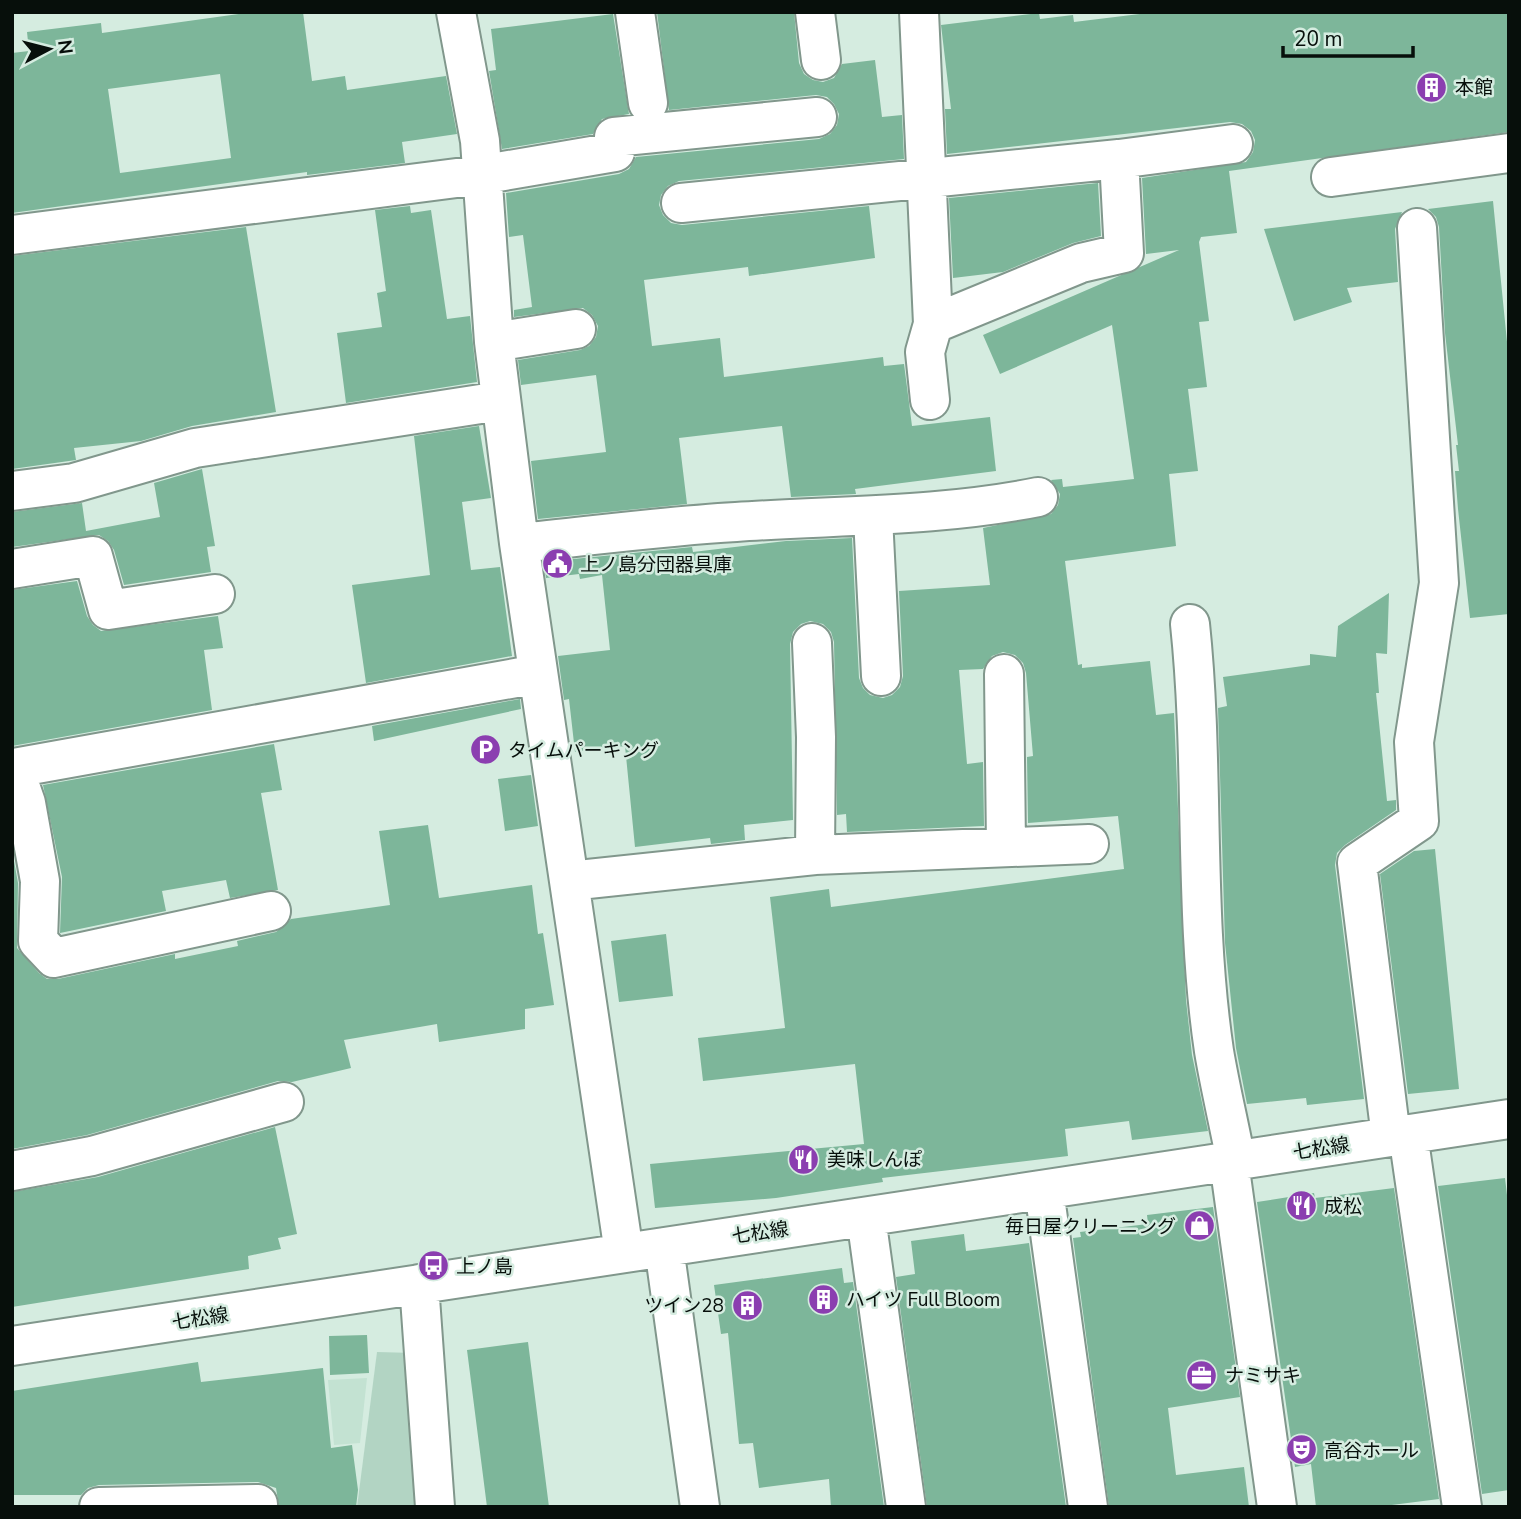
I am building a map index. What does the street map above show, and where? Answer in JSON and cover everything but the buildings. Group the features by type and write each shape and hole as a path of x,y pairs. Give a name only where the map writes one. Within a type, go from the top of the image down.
{"street":[{"path":"456,12 480,141 480,175 494,342 519,543 624,1253"},
{"path":"635,12 648,103"},
{"path":"815,12 821,60"},
{"path":"919,12 933,324 925,352 930,400"},
{"path":"12,235 480,175 615,152 614,136 817,117"},
{"path":"681,203 1119,159 1233,144"},
{"path":"1331,177 1509,153"},
{"path":"933,324 1081,262 1124,253 1119,159"},
{"path":"1418,228 1439,583 1414,742 1419,821 1357,863 1399,1135 1462,1507"},
{"path":"494,342 576,329"},
{"path":"12,491 74,484 195,448 500,401"},
{"path":"519,543 736,522 873,517 991,506 1038,497"},
{"path":"873,517 881,676"},
{"path":"12,569 93,556 108,610 215,594"},
{"path":"1190,624 1196,676 1214,1050 1233,1161 1277,1507"},
{"path":"813,643 816,737 815,855"},
{"path":"271,911 54,958 38,941 26,885 26,803 13,766 538,674"},
{"path":"1004,674 1006,846"},
{"path":"569,881 815,855 1089,844"},
{"path":"12,1171 92,1156 284,1102"},
{"name":"七松線","path":"12,1346 1509,1119"},
{"path":"1044,1190 1088,1507"},
{"path":"866,1217 906,1507"},
{"path":"664,1247 701,1507"},
{"path":"419,1284 435,1507"},
{"path":"99,1507 258,1504"}],"shaded area":[{"path":"377,1352 414,1353 421,1507 357,1507"},
{"path":"367,1378 360,1443 334,1445 328,1380"}],"place":[{"name":"本館","path":"1432,87"},
{"name":"上ノ島分団器具庫","path":"557,564"},
{"name":"タイムパーキング","path":"485,750"},
{"name":"美味しんぽ","path":"804,1159"},
{"name":"成松","path":"1301,1206"},
{"name":"毎日屋クリーニング","path":"1199,1226"},
{"name":"上ノ島","path":"433,1266"},
{"name":"ハイツ Full Bloom","path":"823,1299"},
{"name":"ツイン28","path":"747,1305"},
{"name":"ナミサキ","path":"1202,1375"},
{"name":"高谷ホール","path":"1301,1450"}]}
